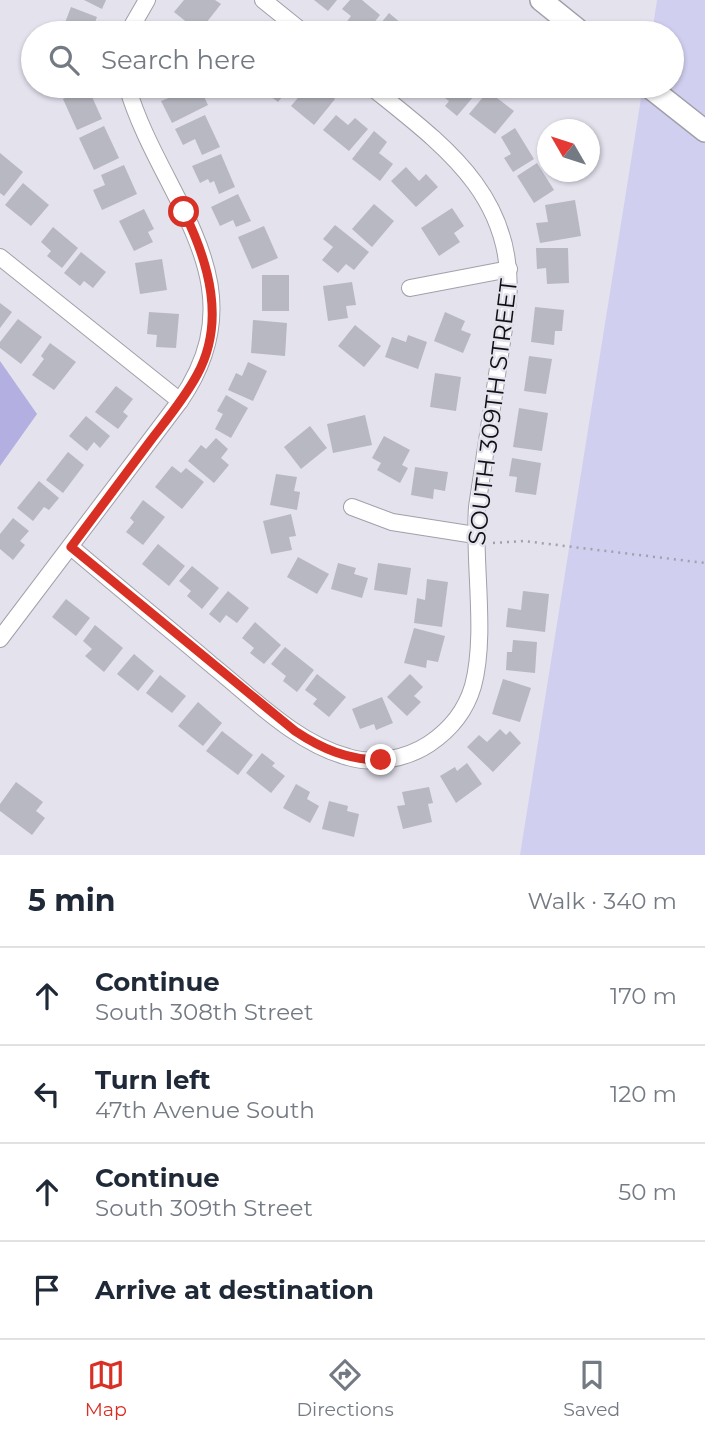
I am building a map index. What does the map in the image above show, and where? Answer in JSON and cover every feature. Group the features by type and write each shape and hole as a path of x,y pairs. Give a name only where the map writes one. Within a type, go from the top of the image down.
{"main road":[{"path":"541,0 567,21"},
{"path":"663,98 705,131"}],"street":[{"path":"135,21 146,0"},
{"path":"263,0 289,21"},
{"path":"0,639 180,401 199,373 209,343 213,307 202,250 152,147 132,98"},
{"name":"SOUTH 309TH STREET","path":"71,547 277,718 323,748 356,760 395,758 426,746 438,738 460,714 476,673 476,539 480,481 508,302 509,270 503,237 485,195 474,179 451,153 385,98"},
{"path":"0,257 180,401"},
{"path":"410,288 509,270"},
{"path":"352,507 392,522 476,539"}],"path":[{"path":"476,539 524,541 705,563"}],"shaded area":[{"path":"657,0 705,0 705,855 520,855 641,98 684,98 684,21 654,21"},
{"path":"0,361 37,414 0,466"}],"building":[{"path":"84,0 106,0 102,9"},
{"path":"184,0 215,0 221,4 208,21 185,21 174,12"},
{"path":"314,0 337,0 328,11"},
{"path":"350,0 362,0 380,15 375,21 347,21 351,16 342,9"},
{"path":"71,7 97,17 96,21 66,21"},
{"path":"389,13 398,21 383,21"},
{"path":"93,98 102,119 77,130 63,99"},
{"path":"168,98 205,98 208,105 172,123 161,101"},
{"path":"298,98 335,99 314,125 291,106"},
{"path":"445,98 472,98 457,116 445,106 449,101"},
{"path":"482,98 497,98 514,111 495,134 469,114"},
{"path":"205,115 220,147 202,155 195,139 183,145 175,129"},
{"path":"336,115 348,125 355,118 368,129 349,151 323,130"},
{"path":"104,126 119,158 94,170 79,138"},
{"path":"515,128 534,159 513,172 504,158 511,154 501,137"},
{"path":"374,131 387,142 379,153 393,164 380,181 352,159"},
{"path":"0,153 23,172 4,196 0,193"},
{"path":"221,154 235,187 219,194 214,181 210,183 208,179 200,183 192,166"},
{"path":"537,163 537,182 549,182 554,190 534,203 517,176"},
{"path":"124,165 137,194 102,210 93,190 105,185 101,175"},
{"path":"406,167 419,181 426,174 438,187 416,207 391,181"},
{"path":"23,183 49,205 31,226 5,205"},
{"path":"238,194 251,221 236,227 233,220 220,226 211,207"},
{"path":"575,200 581,236 540,243 536,223 548,222 545,205"},
{"path":"374,204 394,221 372,247 352,229"},
{"path":"452,208 464,226 454,233 460,242 439,256 421,228"},
{"path":"144,209 154,229 148,232 153,242 134,251 119,221"},
{"path":"335,225 369,252 354,270 346,264 338,273 322,260 333,247 323,239"},
{"path":"264,226 278,258 252,269 238,237"},
{"path":"53,227 78,248 62,268 47,256 51,251 41,242"},
{"path":"536,248 568,248 569,283 547,284 546,268 537,269"},
{"path":"81,252 106,272 93,288 84,281 80,286 64,273"},
{"path":"162,259 167,290 140,294 135,263"},
{"path":"262,275 289,275 289,311 262,311"},
{"path":"352,282 356,305 346,306 348,318 328,321 323,286"},
{"path":"0,303 12,312 0,328"},
{"path":"535,307 564,310 562,331 555,331 554,345 531,342"},
{"path":"149,312 179,314 176,348 156,347 157,335 147,334"},
{"path":"445,312 465,321 461,330 471,334 463,353 434,341"},
{"path":"18,319 42,337 21,364 0,348 0,342"},
{"path":"253,320 287,323 285,356 251,353"},
{"path":"355,325 381,346 364,367 338,346"},
{"path":"408,335 427,342 418,369 385,357 392,337 406,342"},
{"path":"50,343 76,362 54,390 32,375 44,359 41,356"},
{"path":"529,356 552,359 546,394 524,391"},
{"path":"248,362 267,371 253,401 228,390 236,373 242,376"},
{"path":"435,373 461,377 456,411 430,407"},
{"path":"116,386 133,399 123,412 128,416 118,429 95,412"},
{"path":"226,395 248,408 231,438 215,429 223,414 217,411"},
{"path":"519,408 548,413 542,451 513,447"},
{"path":"365,415 372,445 333,453 327,424"},
{"path":"86,416 110,436 100,448 94,442 87,451 69,436"},
{"path":"310,426 327,448 301,469 284,447"},
{"path":"384,436 410,450 402,465 408,468 400,483 377,470 381,463 372,458"},
{"path":"216,438 228,449 221,458 229,465 214,483 188,461 201,445 206,449"},
{"path":"68,452 84,465 63,493 46,480"},
{"path":"512,458 541,463 536,495 515,492 517,477 509,476"},
{"path":"172,466 181,473 186,468 204,482 182,509 155,487"},
{"path":"415,467 448,472 445,491 434,489 433,499 411,495"},
{"path":"276,474 297,477 294,491 300,492 297,510 270,505"},
{"path":"39,481 59,498 49,510 44,507 33,521 17,508"},
{"path":"143,500 165,517 143,545 126,532 134,522 130,518"},
{"path":"291,514 296,536 289,537 292,550 271,554 263,521"},
{"path":"13,518 29,531 20,541 25,545 13,560 0,549 0,534"},
{"path":"158,544 185,566 169,586 142,564"},
{"path":"298,557 329,574 317,594 287,577"},
{"path":"338,563 356,568 354,574 368,578 362,598 331,589"},
{"path":"378,563 411,568 407,595 374,590"},
{"path":"192,566 219,588 202,609 187,596 191,591 179,581"},
{"path":"427,579 448,582 442,627 414,623 417,598 425,600"},
{"path":"228,591 249,608 237,623 226,615 220,623 209,614"},
{"path":"523,591 549,594 545,632 506,627 508,608 521,610"},
{"path":"66,599 90,618 76,636 52,617"},
{"path":"255,622 281,645 264,664 250,653 254,648 242,638"},
{"path":"95,625 123,648 104,672 85,656 92,649 83,641"},
{"path":"414,628 445,636 438,662 427,660 426,668 404,663"},
{"path":"513,640 537,642 535,673 506,670 507,652 512,652"},
{"path":"285,647 314,670 297,692 283,681 286,676 271,664"},
{"path":"134,654 154,671 138,691 117,674"},
{"path":"317,674 346,697 329,717 313,704 317,699 305,690"},
{"path":"410,674 423,687 414,696 421,702 407,716 387,697"},
{"path":"160,675 186,696 172,713 146,693"},
{"path":"503,679 531,688 520,722 492,714"},
{"path":"382,697 393,723 376,730 374,724 360,729 352,709"},
{"path":"198,702 222,723 203,746 178,726"},
{"path":"500,729 506,735 510,731 521,743 493,772 467,747 479,735 487,742"},
{"path":"222,731 253,755 238,775 206,751"},
{"path":"262,753 275,763 272,766 285,776 271,793 246,773"},
{"path":"467,763 482,784 456,803 440,776 455,767 457,771"},
{"path":"16,782 43,802 36,811 45,818 32,835 0,811 0,804"},
{"path":"296,784 310,792 307,799 319,806 310,823 283,808"},
{"path":"429,787 433,803 428,804 432,822 403,829 397,806 405,805 402,792"},
{"path":"329,801 348,806 347,811 359,814 354,837 322,829"}],"route":[{"path":"184,212 202,250 213,307 209,343 199,373 71,547 295,731 337,754 356,760 381,760"}]}
